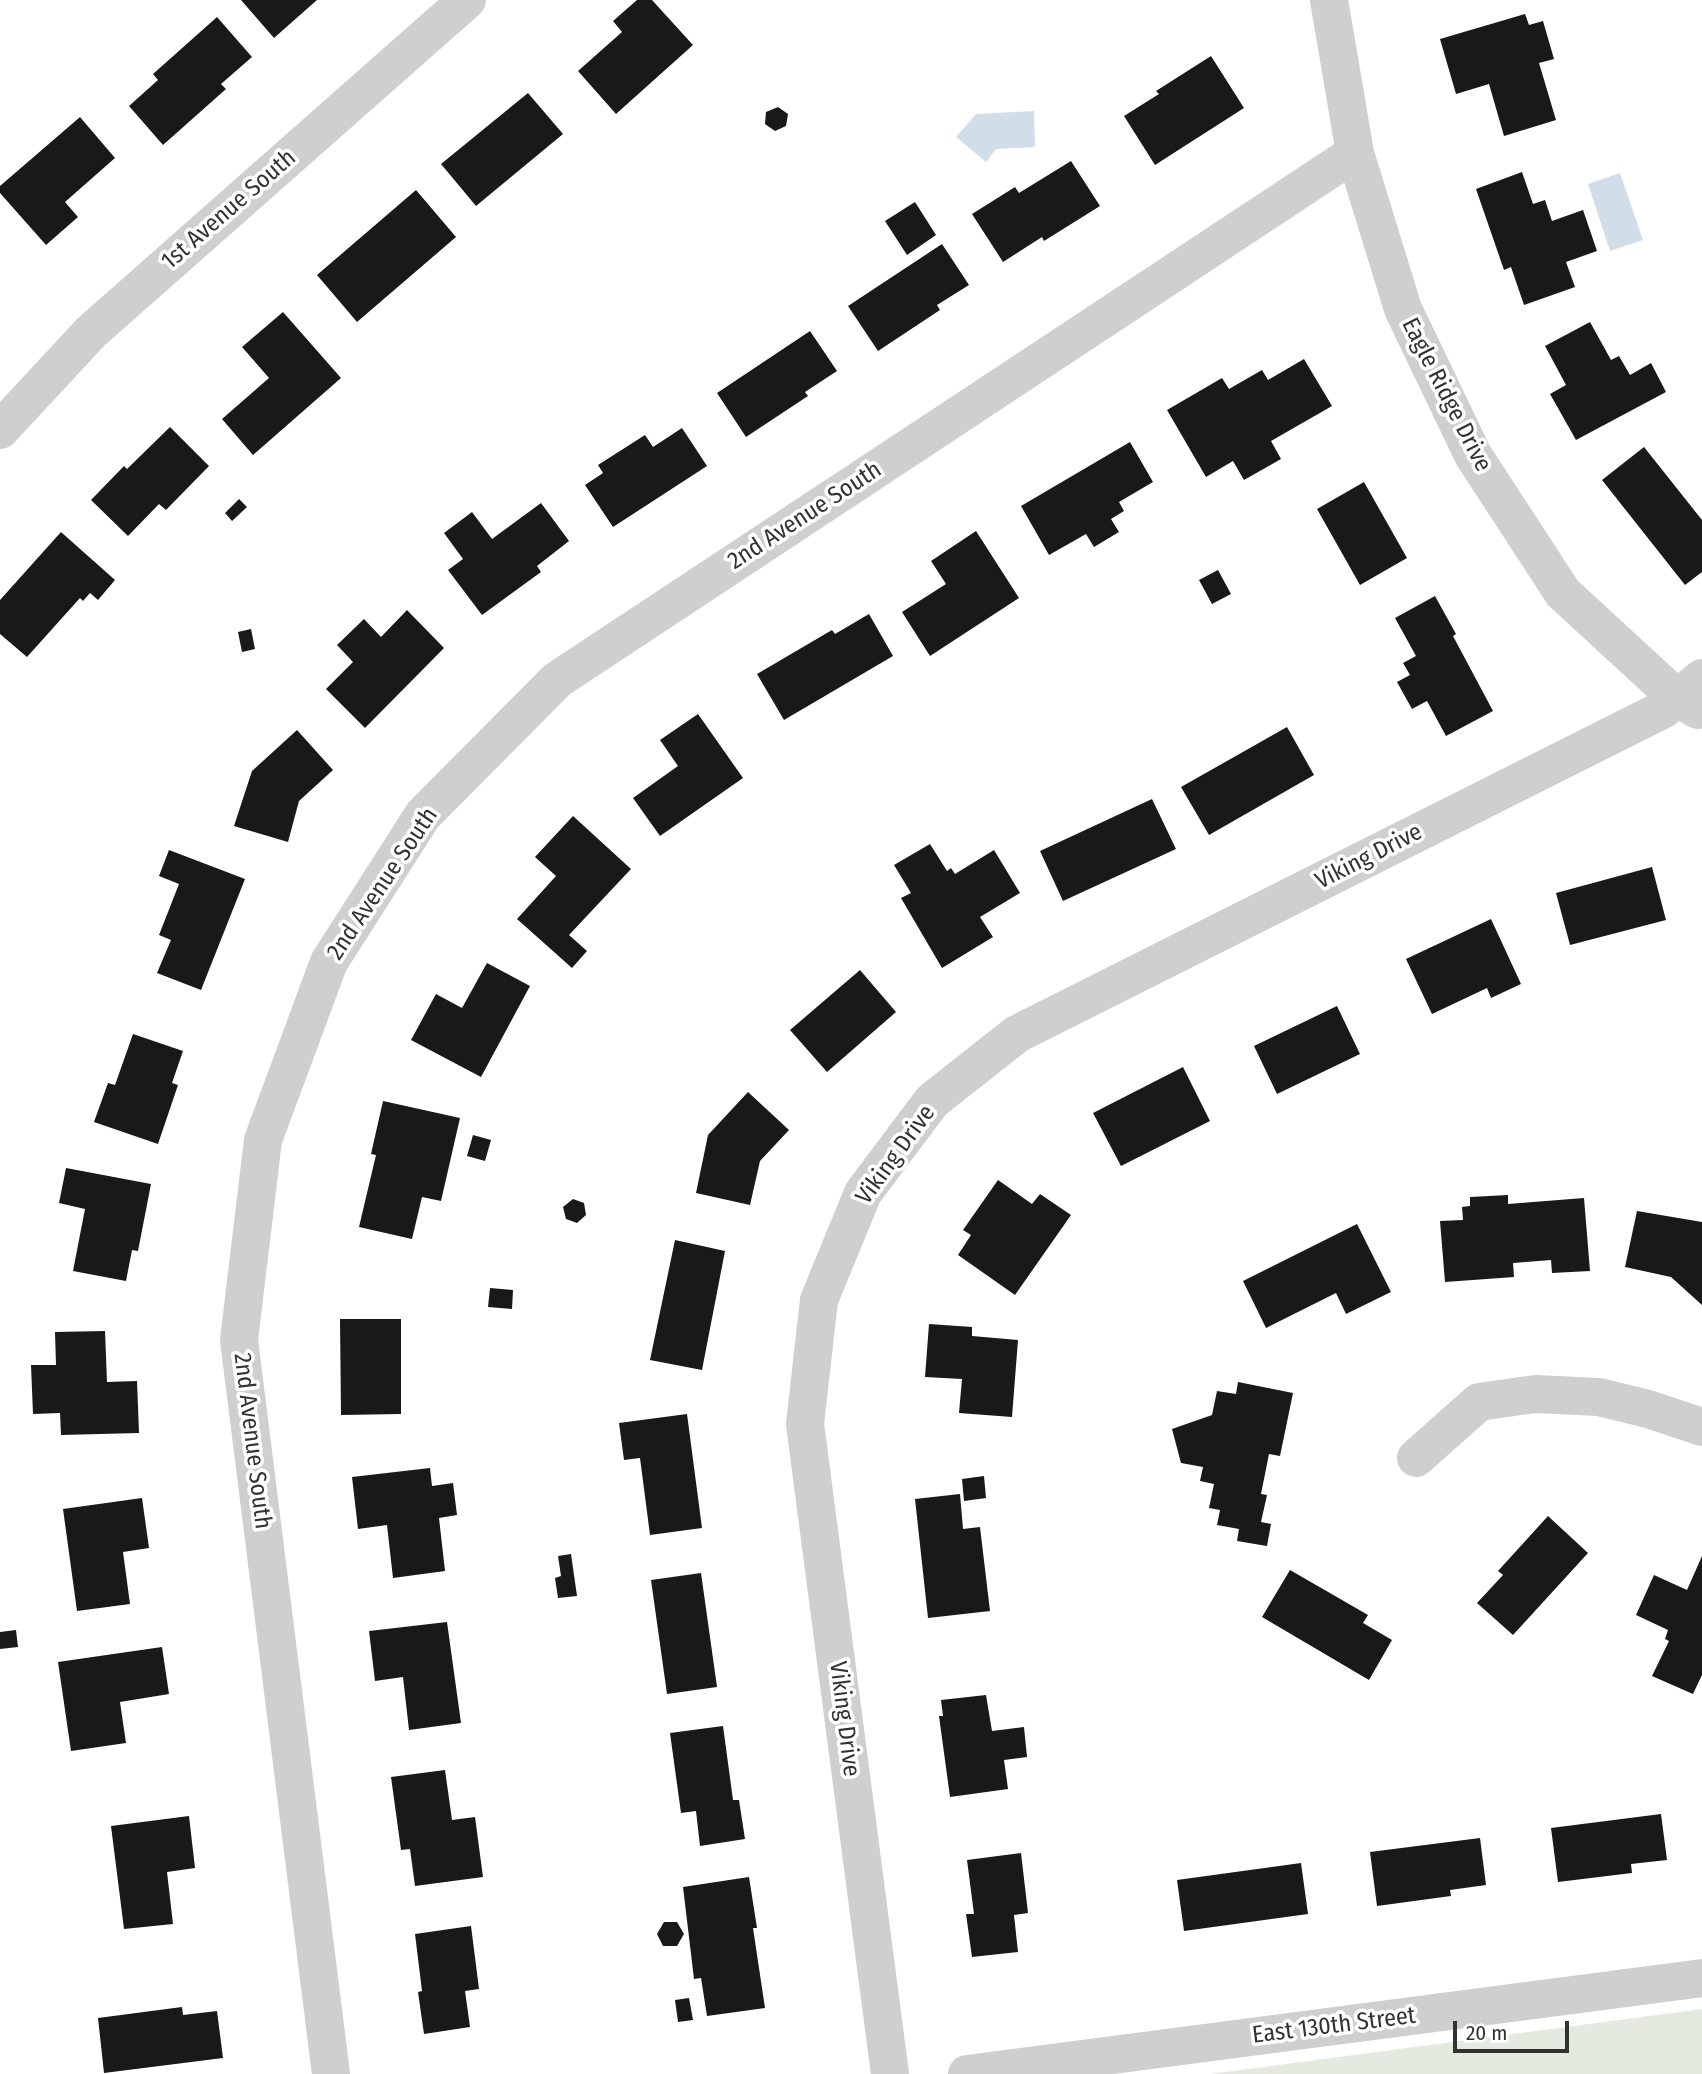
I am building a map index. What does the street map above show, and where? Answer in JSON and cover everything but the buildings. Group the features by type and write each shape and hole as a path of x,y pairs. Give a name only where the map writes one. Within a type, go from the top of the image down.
{"street":[{"name":"1st Avenue South","path":"0,430 91,332 467,0"},
{"name":"Eagle Ridge Drive","path":"1329,0 1355,153 1403,309 1473,455 1563,593 1694,696"},
{"name":"2nd Avenue South","path":"331,2074 239,1340 263,1140 329,962 423,815 557,680 1355,153"},
{"name":"Viking Drive","path":"890,2074 805,1424 819,1300 863,1193 932,1101 1017,1034 1694,696"},
{"path":"1416,1458 1479,1402 1535,1394 1600,1397 1702,1427"},
{"name":"East 130th Street","path":"967,2074 1702,1978"}],"shaded area":[{"path":"1034,111 1035,147 996,149 986,162 956,137 976,114"},
{"path":"1620,173 1643,240 1610,251 1588,184"},
{"path":"1702,2009 1702,2074 1210,2074"}]}
